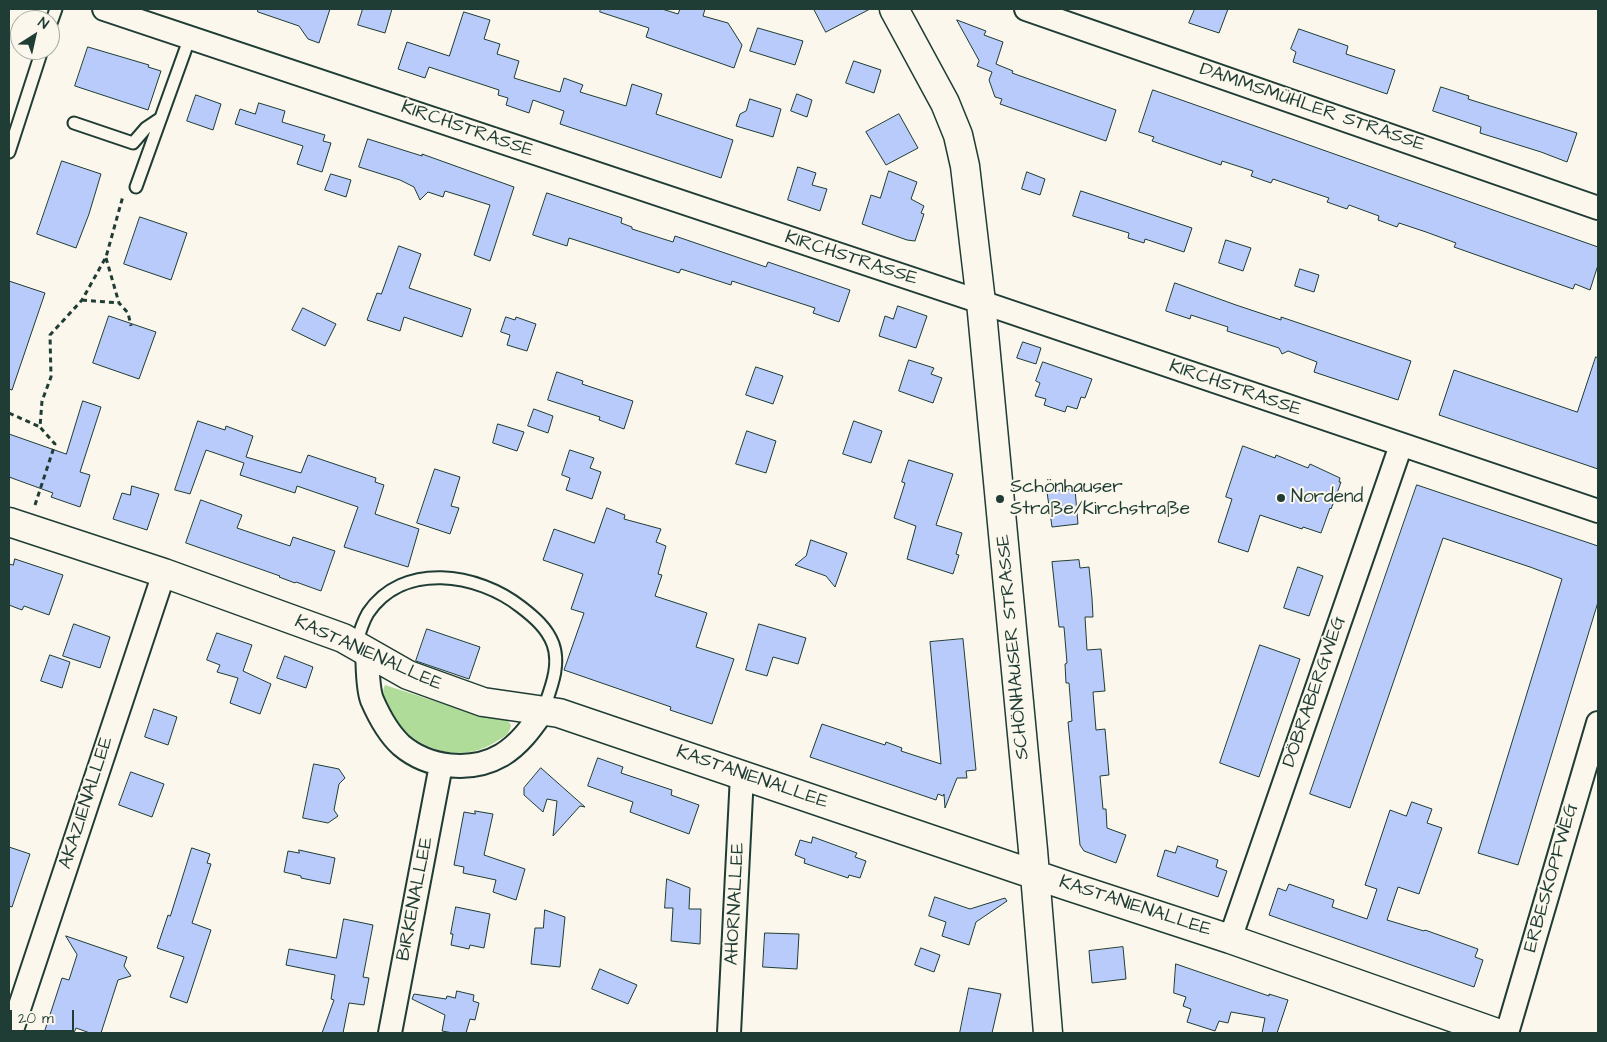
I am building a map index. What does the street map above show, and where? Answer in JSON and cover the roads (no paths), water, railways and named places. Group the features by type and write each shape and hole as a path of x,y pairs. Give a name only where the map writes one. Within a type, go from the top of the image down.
{"street":[{"name":"KIRCHSTRASSE","path":"104,9 981,302 1598,511"},
{"name":"SCHÖNHAUSER STRASSE","path":"894,9 945,103 958,135 965,166 981,302 1035,874 1048,1033"},
{"name":"DAMMSMÜHLER STRASSE","path":"1026,9 1598,208"},
{"name":"DÖBRABERGWEG","path":"1230,939 1401,445"},
{"name":"KASTANIENALLEE","path":"9,522 164,574 343,638 408,675 483,702 559,713 1230,939 1497,1033"},
{"name":"AKAZIENALLEE","path":"11,1033 164,574"},
{"path":"361,648 371,698 382,722 402,746 423,758 441,765 470,766 488,762 503,754 527,735 543,710"},
{"name":"ERBESKOPFWEG","path":"1507,1033 1598,723"},
{"name":"BIRKENALLEE","path":"390,1033 441,765"},
{"name":"AHORNALLEE","path":"729,1033 742,775"}],"lane":[{"path":"130,187 161,118 190,37"},
{"path":"9,152 39,60"},
{"path":"74,123 133,143 146,128 161,118"},
{"path":"361,648 362,623 369,612 392,590 408,582 441,577 476,584 498,592 516,603 544,628 553,644 556,661 551,689 543,710"}],"place":[{"name":"Nordend","path":"1281,498"},
{"name":"Schönhauser Straße/Kirchstraße","path":"1000,499"}]}
